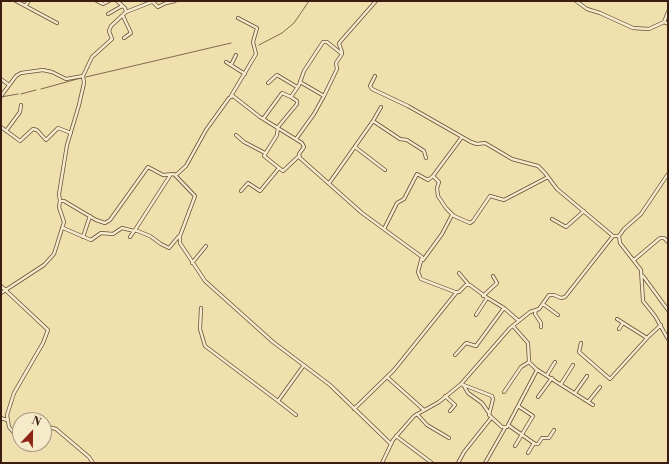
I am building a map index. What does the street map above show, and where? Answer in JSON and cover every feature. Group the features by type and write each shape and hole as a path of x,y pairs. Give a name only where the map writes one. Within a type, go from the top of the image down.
{"street":[{"path":"16,1 57,23"},
{"path":"25,6 29,1"},
{"path":"97,1 102,4 109,1"},
{"path":"117,1 126,12"},
{"path":"1,293 50,260 58,248 64,218 59,207 59,194 71,133 84,83 83,76 92,57 112,39 109,31 111,26 126,12 154,2 158,7 175,1"},
{"path":"296,139 314,114 337,69 336,63 342,52 339,43 376,1"},
{"path":"576,1 587,10 600,13 633,28 649,28 664,22 668,12"},
{"path":"108,14 122,6"},
{"path":"123,16 130,33 124,38"},
{"path":"176,175 186,166 205,132 232,96 256,54 253,42 257,29 255,26 238,18"},
{"path":"664,22 668,24"},
{"path":"291,97 300,82 304,71 324,41 342,52"},
{"path":"230,65 236,55"},
{"path":"226,62 245,74"},
{"path":"1,96 18,74 40,70 50,71 66,79 83,76"},
{"path":"268,83 277,75 297,87"},
{"path":"375,76 370,88 408,106 475,144 485,143 512,159 534,164 541,168 557,189 613,236 619,236"},
{"path":"1,78 9,85"},
{"path":"300,82 324,96"},
{"path":"232,96 263,119 278,127 304,145 299,156 285,170 279,168 264,157 277,135 278,127 297,104 297,101 282,93 263,119"},
{"path":"6,131 20,112 21,105"},
{"path":"330,182 373,121 381,107"},
{"path":"373,121 400,139 407,140 424,151 426,158"},
{"path":"1,127 20,141 33,129 37,130 46,140 58,128 71,133"},
{"path":"236,136 265,153"},
{"path":"384,229 397,203 404,199 417,174 428,180 433,176 462,137"},
{"path":"355,147 385,170"},
{"path":"299,156 330,182 362,213 421,255 423,260"},
{"path":"60,201 64,201 101,222 108,222 148,167 163,175 176,175 195,196 180,236 180,244 208,285 273,342 330,384 391,444"},
{"path":"241,191 248,183 260,191 279,168"},
{"path":"130,237 171,174"},
{"path":"668,174 667,179 641,214 624,229 619,236 620,243 634,260 642,275 668,310"},
{"path":"433,176 439,182 437,188 440,200 452,215 471,222 490,196 504,200 548,177"},
{"path":"552,219 566,227 584,211"},
{"path":"452,215 442,234 423,260 418,272 421,279 457,292"},
{"path":"83,237 90,216"},
{"path":"63,228 93,240 101,233 113,234 122,228 150,236 169,248 180,236"},
{"path":"382,463 396,436 417,414 445,396 460,384 513,326 530,312 536,310 550,295 561,298 565,297 613,236"},
{"path":"634,260 660,238 664,238 668,242"},
{"path":"192,263 206,246"},
{"path":"459,274 483,296 504,308 519,321"},
{"path":"642,275 641,292 643,301 661,325 668,339"},
{"path":"483,296 497,283 493,276"},
{"path":"354,409 387,377 457,292 464,285 470,285"},
{"path":"1,286 4,291 48,330 14,393 7,420 12,432"},
{"path":"476,315 487,298"},
{"path":"543,304 558,314"},
{"path":"201,308 200,329 205,346 296,415"},
{"path":"455,355 466,343 476,346 504,308"},
{"path":"536,310 535,314 541,323 541,327"},
{"path":"617,319 647,338"},
{"path":"619,329 623,323"},
{"path":"581,343 579,352 610,379 647,338 661,325"},
{"path":"513,326 528,343 529,362 536,369 593,405"},
{"path":"504,392 521,368 529,362"},
{"path":"547,375 555,362"},
{"path":"278,401 304,365"},
{"path":"561,384 573,365"},
{"path":"485,463 536,374 536,369"},
{"path":"575,393 587,376"},
{"path":"387,377 424,410"},
{"path":"538,397 552,378"},
{"path":"460,384 492,396 493,402 488,414"},
{"path":"464,386 468,393 482,403 491,418 505,428"},
{"path":"588,402 600,387"},
{"path":"445,396 455,405 450,411"},
{"path":"515,446 533,416 518,406"},
{"path":"417,414 427,426 449,438"},
{"path":"1,418 7,420"},
{"path":"458,463 464,452 491,418"},
{"path":"508,425 534,443 538,444 542,438 549,438 554,430"},
{"path":"52,427 56,428 89,457 93,463"},
{"path":"396,436 432,463"},
{"path":"528,453 534,443"}],"waterway":[{"path":"259,45 282,33 294,23 309,1"},
{"path":"86,77 231,43"},
{"path":"41,89 81,78"},
{"path":"21,94 36,90"},
{"path":"1,97 18,94"}]}
